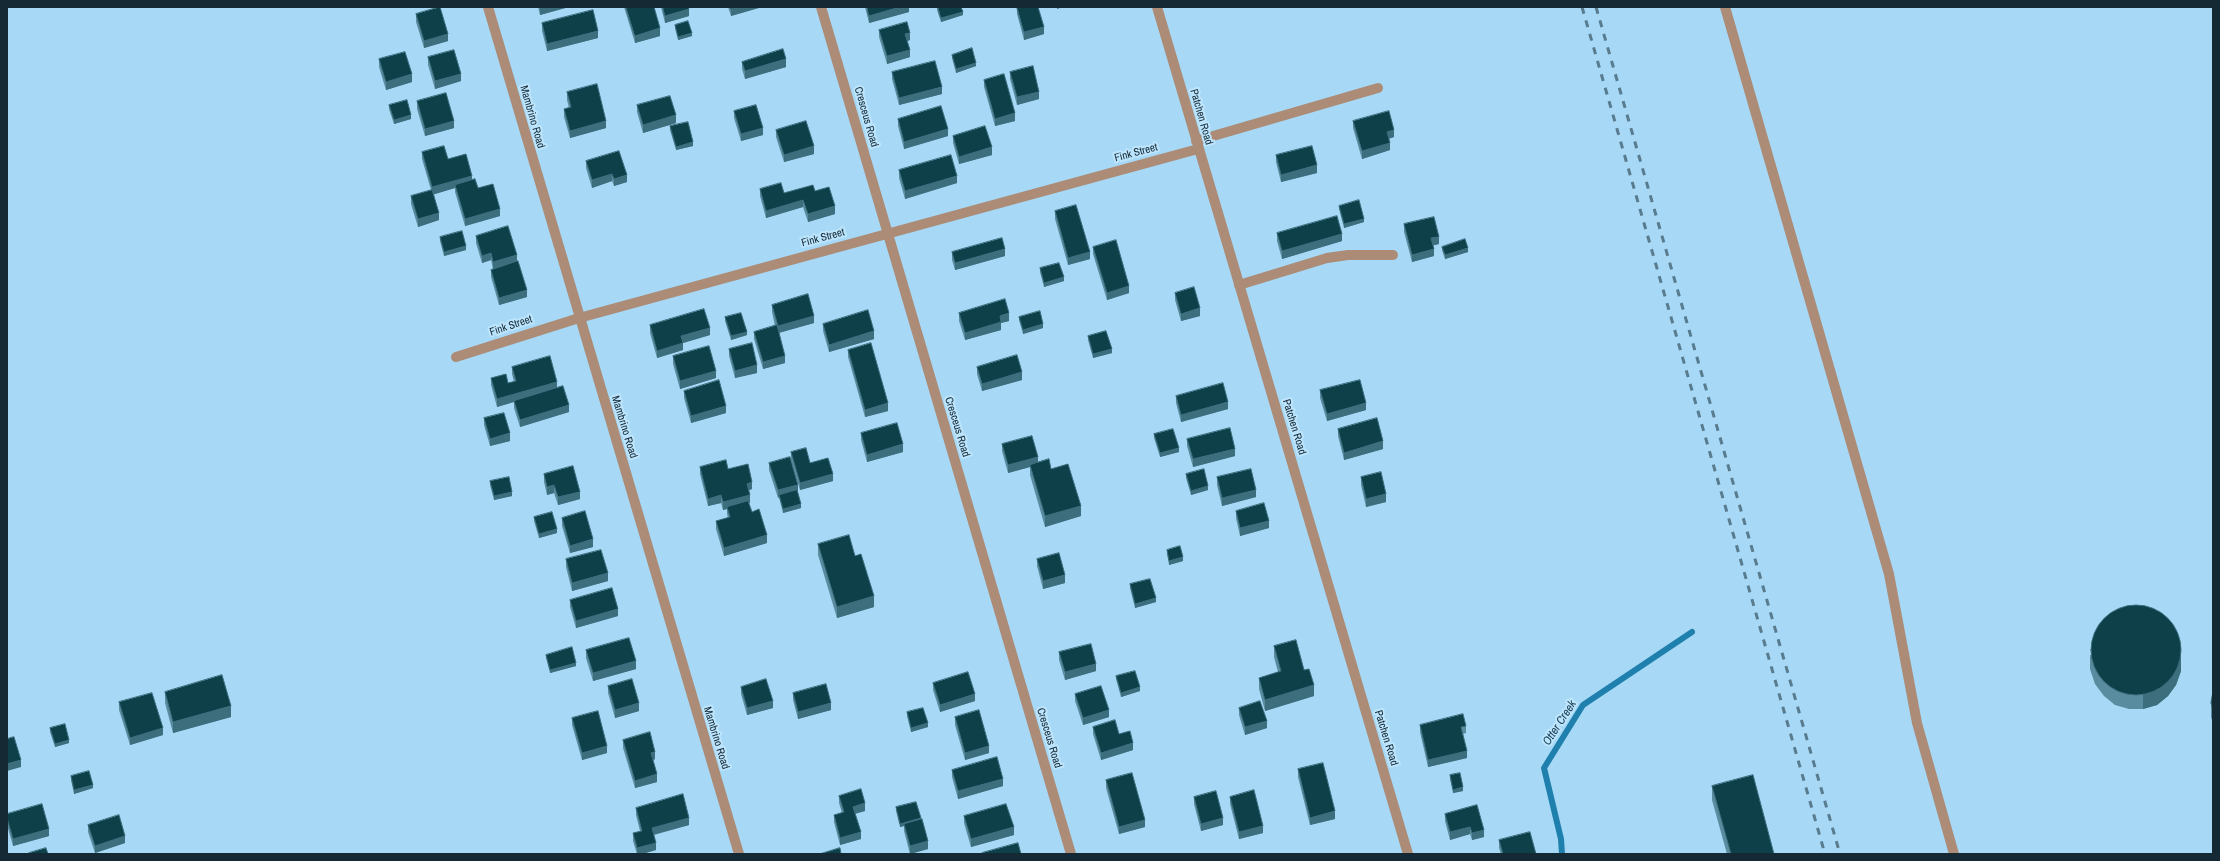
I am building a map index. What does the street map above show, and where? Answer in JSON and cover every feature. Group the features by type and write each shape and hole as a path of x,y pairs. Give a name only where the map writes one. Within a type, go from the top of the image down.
{"street":[{"name":"Mambrino Road","path":"488,7 739,854"},
{"name":"Cresceus Road","path":"821,7 1071,854"},
{"name":"Patchen Road","path":"1157,7 1408,854"},
{"path":"1724,7 1889,574 1917,723 1954,854"},
{"name":"Fink Street","path":"456,356 579,318 1197,145 1378,88"},
{"path":"1239,285 1348,254 1393,255"}],"building":[{"path":"440,7 448,34 424,41 416,14"},
{"path":"626,7 654,7 660,28 635,36"},
{"path":"663,7 688,7 689,9 665,16"},
{"path":"867,7 900,7 869,16"},
{"path":"938,7 961,7 963,12 941,18"},
{"path":"1017,7 1038,7 1044,27 1024,32"},
{"path":"593,10 598,31 547,44 542,23"},
{"path":"688,21 692,33 678,37 675,25"},
{"path":"907,22 910,33 905,34 910,50 887,56 879,30"},
{"path":"972,48 976,63 956,69 952,55"},
{"path":"783,49 786,59 745,71 742,62"},
{"path":"454,50 461,74 435,81 428,57"},
{"path":"405,52 412,74 386,82 379,59"},
{"path":"935,61 942,87 899,98 892,72"},
{"path":"1033,66 1039,92 1017,97 1010,72"},
{"path":"1004,74 1015,113 995,119 984,80"},
{"path":"597,84 606,121 570,131 564,109 571,107 567,92"},
{"path":"446,93 454,121 425,129 417,101"},
{"path":"670,96 676,115 643,125 637,105"},
{"path":"407,100 411,115 394,120 389,105"},
{"path":"756,105 763,128 741,134 734,111"},
{"path":"941,106 948,129 904,142 898,119"},
{"path":"1389,111 1394,130 1387,132 1390,143 1362,151 1353,121"},
{"path":"806,121 814,146 784,155 776,130"},
{"path":"688,122 693,142 676,147 670,126"},
{"path":"985,126 992,147 959,157 953,136"},
{"path":"444,146 448,159 466,154 472,176 432,187 422,152"},
{"path":"1312,146 1317,165 1281,175 1276,155"},
{"path":"619,151 627,175 614,179 612,174 592,180 586,161"},
{"path":"951,155 957,176 905,191 899,170"},
{"path":"475,179 478,188 493,184 500,209 465,219 455,185"},
{"path":"781,183 784,193 813,185 815,191 829,187 835,206 808,214 803,200 766,211 760,189"},
{"path":"432,190 439,213 418,219 411,196"},
{"path":"1359,200 1364,219 1344,224 1339,206"},
{"path":"1076,205 1090,252 1068,258 1055,211"},
{"path":"1337,216 1342,234 1282,251 1277,233"},
{"path":"1434,217 1439,237 1431,238 1434,249 1412,255 1404,224"},
{"path":"508,226 517,255 493,262 491,253 482,256 476,236"},
{"path":"462,231 466,246 444,252 440,237"},
{"path":"1002,238 1005,249 955,263 952,252"},
{"path":"1465,239 1468,248 1445,255 1442,247"},
{"path":"1116,240 1129,286 1107,293 1093,247"},
{"path":"518,261 527,290 499,298 491,270"},
{"path":"1059,263 1064,277 1044,283 1040,268"},
{"path":"1194,287 1200,308 1181,314 1175,293"},
{"path":"808,294 814,316 778,326 772,305"},
{"path":"1005,299 1009,313 1000,316 1001,322 965,333 959,313"},
{"path":"704,309 710,328 681,336 683,343 657,351 650,325"},
{"path":"868,310 874,331 829,345 823,324"},
{"path":"1040,311 1043,324 1023,330 1019,317"},
{"path":"741,313 747,332 731,336 725,317"},
{"path":"777,325 785,356 763,362 754,332"},
{"path":"1106,331 1112,349 1093,354 1088,336"},
{"path":"752,343 757,365 735,371 729,349"},
{"path":"871,343 888,403 865,410 848,350"},
{"path":"709,346 716,371 680,381 673,356"},
{"path":"1017,355 1022,372 982,384 977,367"},
{"path":"550,356 557,382 497,399 491,378 506,374 508,383 516,381 512,367"},
{"path":"719,380 726,406 691,416 684,391"},
{"path":"1360,380 1366,403 1327,414 1320,390"},
{"path":"1223,383 1228,402 1181,415 1176,396"},
{"path":"563,386 569,405 520,420 514,401"},
{"path":"504,413 510,433 490,439 484,418"},
{"path":"1377,418 1383,441 1344,453 1338,429"},
{"path":"897,423 903,444 867,455 861,433"},
{"path":"1230,428 1235,449 1193,459 1187,439"},
{"path":"1173,429 1179,448 1160,453 1154,434"},
{"path":"1032,436 1038,457 1008,465 1002,444"},
{"path":"806,448 810,463 828,458 833,474 800,483 791,452"},
{"path":"790,457 798,485 778,490 769,463"},
{"path":"1049,459 1051,469 1068,464 1081,506 1045,516 1030,465"},
{"path":"726,460 728,469 748,464 752,482 747,484 750,495 723,502 721,495 708,499 700,467"},
{"path":"573,466 580,492 558,497 554,485 547,487 544,474"},
{"path":"1204,469 1208,486 1191,491 1186,474"},
{"path":"1251,469 1256,490 1222,498 1217,477"},
{"path":"1381,472 1386,494 1366,499 1361,477"},
{"path":"509,477 512,492 494,496 490,481"},
{"path":"797,490 801,504 783,509 779,495"},
{"path":"748,501 752,512 759,509 767,535 724,548 716,521 730,517 727,507"},
{"path":"1264,503 1269,521 1240,528 1236,511"},
{"path":"585,511 593,539 570,546 562,518"},
{"path":"552,512 557,529 539,534 534,517"},
{"path":"849,535 855,556 861,554 874,596 837,607 818,544"},
{"path":"1180,546 1183,557 1169,561 1167,550"},
{"path":"601,550 608,573 572,583 566,559"},
{"path":"1059,553 1065,575 1043,581 1037,559"},
{"path":"1150,579 1156,598 1135,604 1130,584"},
{"path":"612,588 618,609 576,621 570,600"},
{"path":"2136,605 2153,608 2168,618 2178,633 2181,650 2178,667 2168,682 2153,692 2136,695 2119,692 2104,682 2094,667 2091,650 2094,633 2104,618 2119,608"},
{"path":"629,638 636,661 593,673 586,650"},
{"path":"1296,640 1304,670 1309,669 1314,685 1265,700 1259,678 1281,671 1274,646"},
{"path":"1091,644 1096,664 1065,672 1059,652"},
{"path":"572,647 576,663 550,670 546,655"},
{"path":"1135,671 1140,687 1121,693 1116,676"},
{"path":"968,672 975,694 940,705 933,683"},
{"path":"222,675 231,706 173,722 165,692"},
{"path":"632,679 639,703 615,710 608,686"},
{"path":"766,679 773,701 747,708 741,687"},
{"path":"826,684 831,703 798,712 793,693"},
{"path":"1101,686 1109,710 1083,718 1075,694"},
{"path":"2213,692 2213,710 2211,703"},
{"path":"152,693 163,728 130,738 119,702"},
{"path":"1260,701 1267,721 1245,727 1239,708"},
{"path":"923,708 928,723 911,728 907,712"},
{"path":"979,710 989,746 965,753 955,717"},
{"path":"598,711 607,746 582,753 572,718"},
{"path":"1463,714 1466,726 1461,727 1467,751 1428,760 1420,725"},
{"path":"1115,720 1119,734 1130,731 1133,743 1101,753 1093,727"},
{"path":"65,724 69,740 55,744 50,728"},
{"path":"650,732 655,752 651,753 657,774 635,781 623,740"},
{"path":"14,737 21,760 7,764 7,739"},
{"path":"997,757 1003,779 958,791 952,770"},
{"path":"1323,763 1335,811 1310,818 1298,769"},
{"path":"89,771 93,785 74,790 71,776"},
{"path":"1132,773 1145,820 1119,827 1106,780"},
{"path":"1460,773 1463,787 1453,790 1450,775"},
{"path":"1753,775 1774,854 1731,854 1712,786"},
{"path":"861,789 865,803 853,807 861,832 840,838 834,815 844,812 839,796"},
{"path":"1254,790 1263,826 1239,832 1230,797"},
{"path":"1216,791 1223,818 1201,824 1194,797"},
{"path":"683,794 689,818 652,828 656,843 637,848 633,833 642,831 636,808"},
{"path":"916,802 921,818 900,824 896,807"},
{"path":"42,804 49,829 13,839 7,814"},
{"path":"1006,804 1014,827 971,839 964,816"},
{"path":"1477,805 1484,830 1472,833 1470,827 1450,832 1445,814"},
{"path":"119,815 125,836 95,846 88,825"},
{"path":"922,819 928,841 910,846 904,824"},
{"path":"1530,832 1536,854 1503,854 1499,840"},
{"path":"1018,843 1021,854 982,854 982,853"},
{"path":"46,848 48,854 29,853"},
{"path":"840,848 841,854 820,854"}],"waterway":[{"name":"Otter Creek","path":"1562,854 1561,839 1544,768 1583,705 1692,632"}],"railway":[{"path":"1582,7 1825,854"},
{"path":"1596,7 1840,854"}]}
